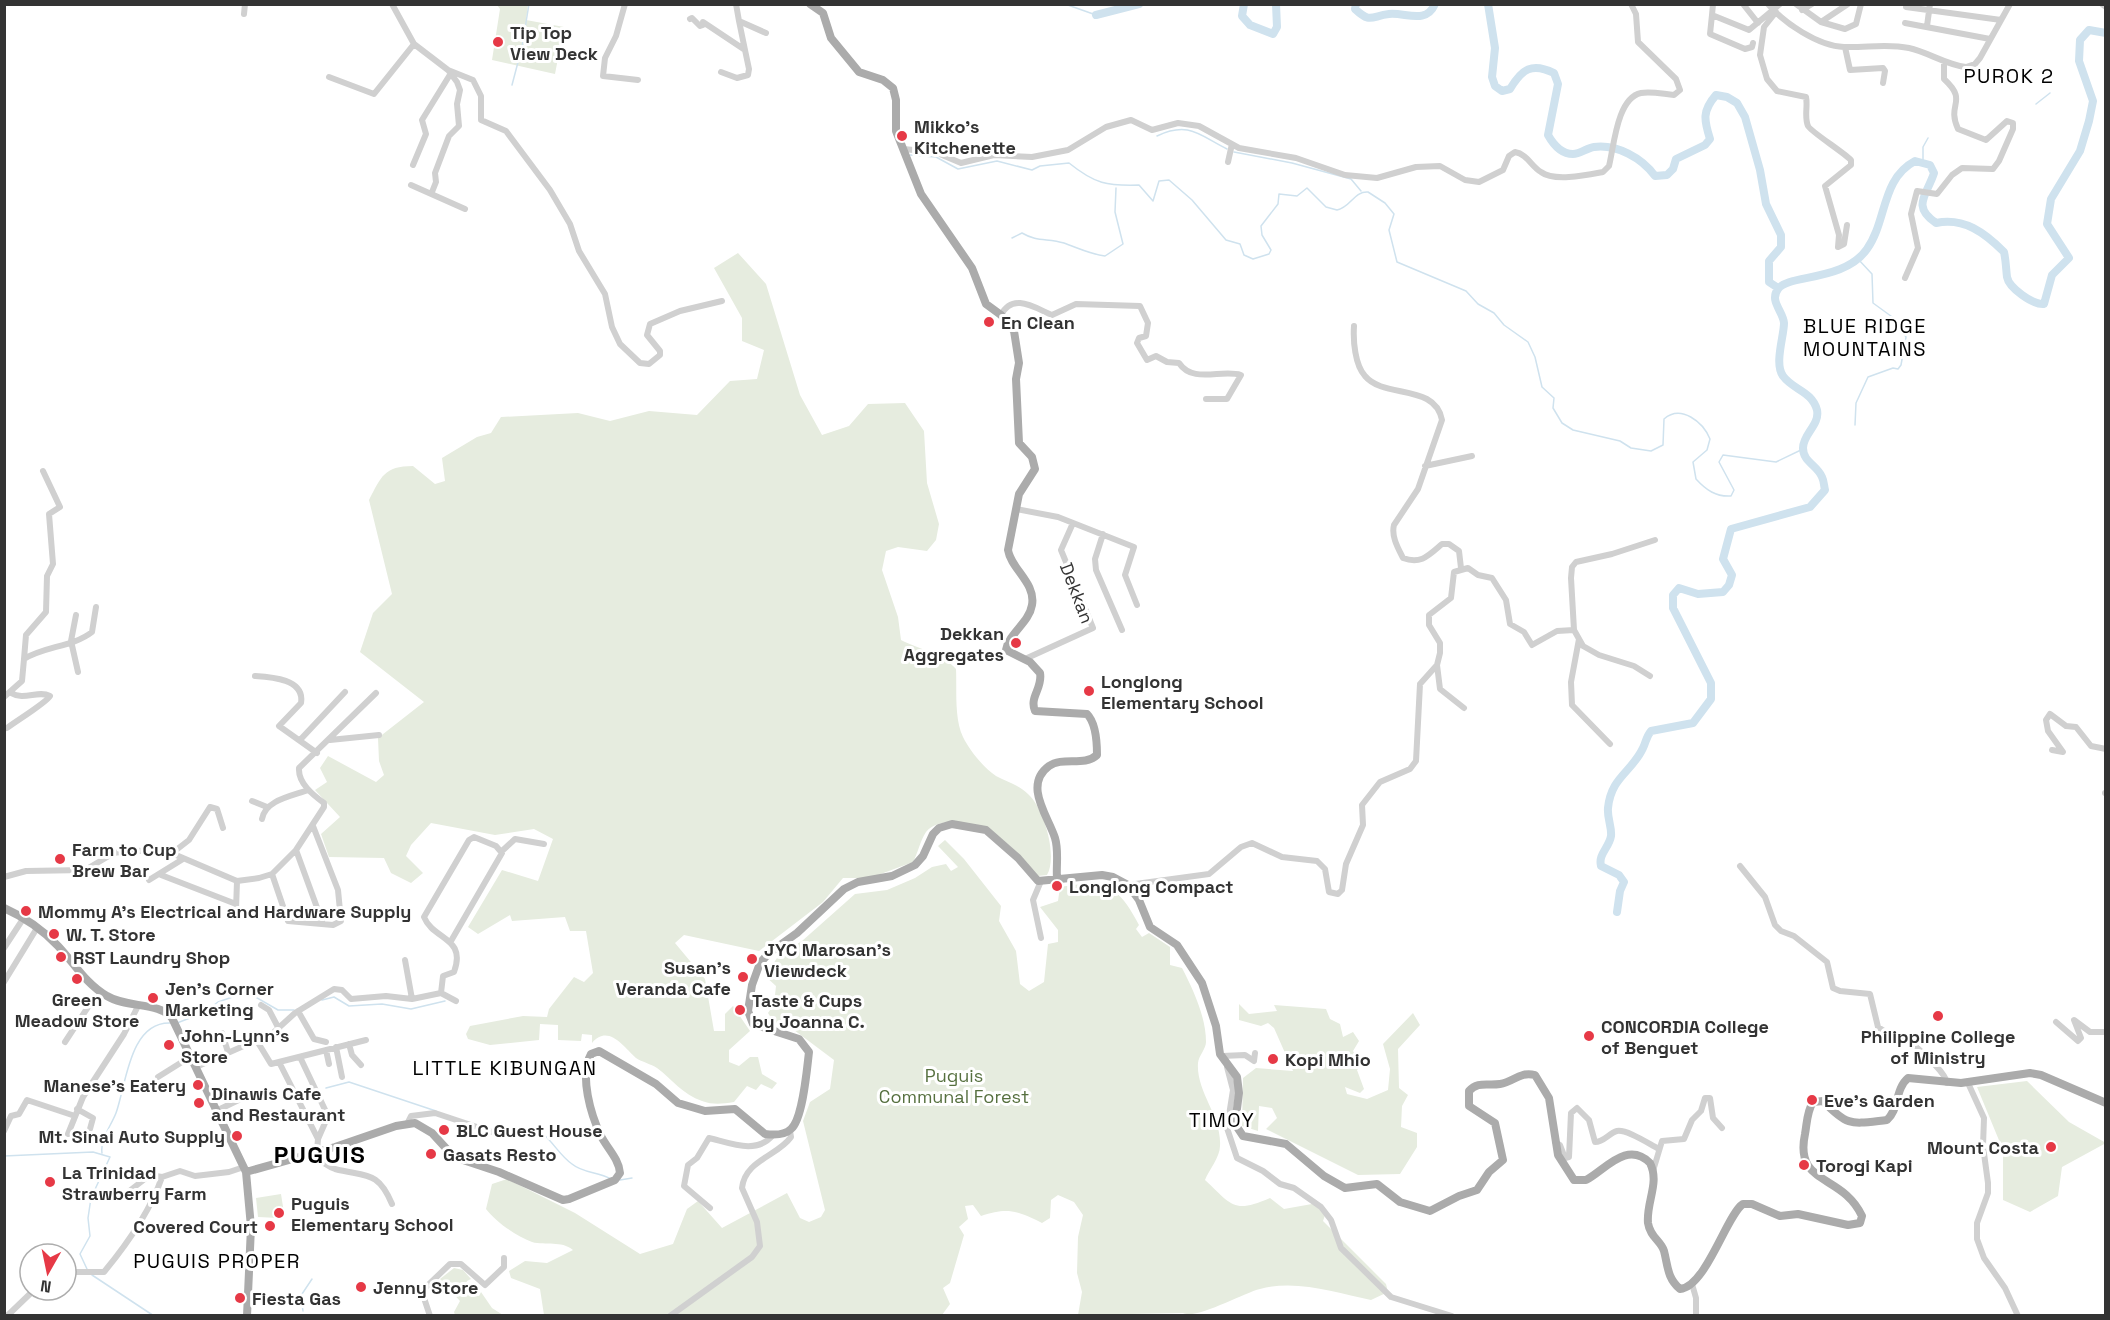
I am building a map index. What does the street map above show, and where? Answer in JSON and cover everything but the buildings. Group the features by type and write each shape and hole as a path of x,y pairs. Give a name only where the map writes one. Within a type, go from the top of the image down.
{"main road":[{"path":"810,4 823,13 831,38 859,72 883,81 893,88 896,100 894,125 923,198 972,268 986,304 1001,315 1014,331 1019,363 1016,379 1019,443 1032,457 1035,467 1019,494 1008,553 1027,583 1032,605 1022,625 1010,639 1006,650 1012,655 1025,659 1040,673 1040,685 1033,699 1035,711 1088,714 1092,720 1097,744 1097,755 1092,759 1053,764 1040,777 1038,799 1055,839 1057,879"},
{"path":"245,1169 314,1152 407,1124 423,1125 453,1157 499,1172 563,1200 569,1199 615,1180 620,1173 616,1160 600,1135 588,1093 588,1062 591,1054 599,1051 656,1084 678,1103 705,1111 735,1109 745,1114 758,1130 773,1135 790,1131 794,1127 802,1097 808,1052 799,1038 757,1026 750,1020 748,1011 752,985 760,963 852,884 892,876 919,863 933,834 946,825 961,824 986,830 1018,858 1035,879 1041,881 1102,875 1113,877 1128,885 1139,900 1150,927 1177,945 1208,994 1224,1059 1237,1077 1239,1085 1235,1124 1242,1136 1286,1144 1324,1176 1344,1188 1377,1185 1396,1200 1425,1210 1436,1209 1447,1201 1477,1190 1489,1172 1503,1160 1495,1123 1473,1109 1467,1101 1469,1091 1473,1086 1499,1084 1522,1074 1535,1075 1549,1098 1554,1142 1562,1164 1577,1181 1586,1180 1610,1161 1626,1156 1643,1158 1650,1163 1653,1171 1653,1190 1648,1217 1650,1230 1664,1251 1672,1281 1680,1289 1692,1284 1717,1249 1737,1209 1743,1204 1752,1204 1780,1216 1798,1214 1848,1226 1860,1223 1862,1216 1847,1195 1812,1172 1803,1159 1803,1143 1813,1102 1823,1101 1836,1116 1846,1122 1887,1120 1893,1112 1900,1087 1908,1078 1968,1083 2035,1074 2106,1103"},
{"path":"4,908 37,928 58,946 82,975 102,993 138,1006 161,1010 173,1022 245,1169 251,1227 247,1316"}],"street":[{"path":"244,14 245,4"},
{"path":"392,4 414,44 450,71 473,80 481,96 481,120 506,131 550,190 574,233 579,251 605,294 615,335 635,360 649,364 660,355 647,335 650,324 680,311 722,301"},
{"path":"625,4 616,36 605,58 603,76 638,80"},
{"path":"721,72 742,78 748,75 749,69 735,4"},
{"path":"903,149 935,152 961,163 994,156 1032,157 1068,150 1106,127 1126,120 1136,121 1152,130 1178,123 1199,126 1230,148 1296,158 1345,174 1383,178 1416,167 1440,166 1475,183 1486,181 1499,173 1515,152 1525,156 1539,172 1549,176 1603,172 1608,169 1623,108 1631,98 1646,92 1674,95 1680,90 1676,79 1638,42 1636,14 1631,4"},
{"path":"1713,4 1710,34 1745,49 1752,47 1753,43"},
{"path":"1768,4 1775,12 1812,36 1845,48 1876,44 1902,47 1961,66 1975,64 2010,4"},
{"path":"1780,4 1764,27 1761,55 1767,79 1777,91 1806,97 1807,124 1810,130 1835,145 1851,160 1851,165 1827,182 1825,190 1839,235 1838,247 1844,244 1847,225"},
{"path":"1796,4 1821,22 1836,28 1850,29 1856,24 1861,4"},
{"path":"1802,10 1812,4"},
{"path":"1821,22 1848,4"},
{"path":"1742,5 1758,23"},
{"path":"1906,7 1929,7 2001,20"},
{"path":"1927,26 1929,7"},
{"path":"1712,15 1749,30 1775,12"},
{"path":"690,19 692,18 699,26 703,25 703,22 745,50"},
{"path":"739,21 766,33"},
{"path":"1905,23 1990,39"},
{"path":"329,77 374,94 414,44"},
{"path":"1845,48 1850,70 1884,68 1883,83"},
{"path":"1905,278 1917,248 1911,221 1912,201 1917,191 1940,192 1952,175 1962,168 1989,170 1996,167 2013,129 2013,123 2007,121 1986,140 1958,129 1954,117 1955,88 1944,79 1944,61"},
{"path":"413,165 426,134 422,120 450,71"},
{"path":"432,192 436,182 435,172 449,136 459,126 459,86 450,71"},
{"path":"1228,162 1230,148"},
{"path":"411,184 465,209"},
{"path":"1001,315 1014,303 1023,302 1052,315 1076,304 1140,306 1148,327 1146,336 1138,338 1137,343 1147,360 1156,356 1167,362 1179,363 1187,372 1200,376 1241,375 1227,399 1206,399"},
{"path":"1354,326 1355,348 1364,376 1375,384 1427,399 1440,413 1442,420 1412,501 1392,531 1402,556 1410,561 1425,560 1446,543 1459,551 1461,568"},
{"path":"1425,466 1472,456"},
{"path":"4,697 22,681 26,635 46,612 47,576 53,564 49,514 60,507 43,471"},
{"path":"1016,509 1073,523 1134,547 1125,576 1137,605"},
{"name":"Dekkan","path":"1025,659 1093,628 1061,550 1073,523"},
{"path":"1103,534 1095,559 1096,570 1122,630"},
{"path":"1650,676 1634,666 1588,651 1574,630 1571,578 1574,564 1655,540"},
{"path":"1461,568 1492,578 1506,600 1510,625 1524,632 1532,645 1557,631 1574,630"},
{"path":"1461,568 1453,575 1451,598 1429,615 1429,626 1440,647 1437,665 1440,689 1464,708"},
{"path":"24,658 51,646 81,639 92,632 96,607"},
{"path":"76,615 71,641 78,672"},
{"path":"1579,639 1571,682 1572,705 1610,744"},
{"path":"1128,885 1209,873 1241,847 1252,843 1282,857 1317,861 1325,869 1329,892 1338,894 1342,890 1346,864 1363,825 1362,805 1380,782 1410,769 1416,761 1420,684 1437,665"},
{"path":"255,676 278,678 291,683 299,693 301,703 279,726 317,753"},
{"path":"300,740 345,692"},
{"path":"7,728 34,707 47,701 50,696 44,694 21,697 11,693"},
{"path":"4,877 26,871 85,870 114,853 132,850 171,854 237,881 272,874 296,850 324,807 324,803 308,790 298,770 376,693"},
{"path":"2052,750 2063,753 2047,728 2046,720 2050,714 2066,726 2076,727 2091,746 2106,749"},
{"path":"330,740 379,735"},
{"path":"262,819 267,807 276,801 308,790"},
{"path":"252,801 267,807"},
{"path":"171,854 189,840 210,807 217,809 223,828"},
{"path":"272,874 288,921 338,924 341,921 342,913 334,878 313,826"},
{"path":"441,993 443,976 454,972 458,961 451,940 428,925 424,917 471,838 496,846 502,851"},
{"path":"451,940 502,851 515,839 544,844"},
{"path":"296,850 323,924"},
{"path":"149,880 161,875 183,859"},
{"path":"1740,866 1766,897 1775,925 1781,931 1794,936 1827,962 1833,988 1840,991 1870,994 1878,1027 1887,1033 1902,1035 1917,1051 1936,1065 1946,1076 1947,1083"},
{"path":"161,875 236,907 237,881"},
{"path":"1041,881 1033,900 1041,938"},
{"path":"4,948 23,919"},
{"path":"4,982 37,928"},
{"path":"405,960 412,999"},
{"path":"196,1067 279,1029 298,1011 334,989 342,990 351,999 386,996 412,999 441,993 456,1001"},
{"path":"65,1042 88,1006 102,993"},
{"path":"261,1005 269,1010 279,1029"},
{"path":"68,1134 76,1112 94,1077 124,1034 138,1006"},
{"path":"298,1011 314,1039 326,1042"},
{"path":"2056,1022 2078,1041 2081,1038 2074,1020 2090,1032 2106,1032"},
{"path":"222,1033 228,1052"},
{"path":"256,1041 268,1063 366,1040"},
{"path":"349,1044 352,1055 361,1065"},
{"path":"337,1047 345,1054"},
{"path":"337,1047 342,1077"},
{"path":"326,1050 328,1064"},
{"path":"314,1053 319,1059"},
{"path":"1255,1053 1254,1061 1245,1055 1224,1059 1233,1090 1227,1128 1237,1158 1263,1171 1280,1184 1294,1188 1322,1207 1331,1220 1341,1248 1391,1297 1452,1316"},
{"path":"158,1077 190,1057"},
{"path":"300,1057 319,1093 328,1118 314,1152 332,1167 363,1173 376,1179 385,1188 392,1204"},
{"path":"279,1062 318,1139"},
{"path":"1968,1083 1984,1118 1983,1151 1988,1183 1988,1193 1977,1223 1977,1239 1984,1258 2004,1288 2018,1316"},
{"path":"218,1110 249,1095"},
{"path":"1653,1171 1664,1140 1684,1139 1692,1120 1701,1110 1705,1098 1710,1098 1713,1118 1722,1128"},
{"path":"4,1131 10,1116 18,1115 27,1100 92,1117 90,1129"},
{"path":"1554,1142 1560,1145 1565,1158 1569,1157 1571,1113 1577,1108 1589,1120 1595,1142 1599,1142 1616,1131 1623,1131 1659,1149"},
{"path":"407,1124 411,1116 435,1113 489,1132 529,1131"},
{"path":"670,1316 752,1257 760,1246 756,1222 742,1188 743,1182 756,1163 787,1142 791,1137 790,1131"},
{"path":"710,1208 684,1186 688,1165 697,1158 705,1141 709,1138 753,1146 768,1140 773,1135"},
{"path":"128,1192 148,1176 162,1177 180,1171 195,1176 245,1169"},
{"path":"78,1272 104,1272 135,1230 157,1193 162,1177"},
{"path":"430,1316 424,1292 427,1285 453,1262 461,1264 486,1285 504,1268 504,1258"},
{"path":"1692,1284 1696,1298 1695,1316"},
{"path":"406,1289 419,1288 424,1292"},
{"path":"7,1316 22,1302"}],"green space":[{"path":"497,5 528,5 526,20 564,27 555,74 492,60 500,9"},
{"path":"738,253 766,284 800,395 822,435 849,426 868,404 905,403 924,431 927,483 939,524 936,540 927,551 898,547 886,551 882,570 898,617 901,640 938,656 956,669 957,712 963,737 986,768 996,776 1021,788 1034,801 1048,833 1051,856 1047,875 1038,876 1021,856 991,832 968,824 947,822 932,827 926,832 913,862 870,878 843,878 823,902 759,951 684,935 675,943 705,979 714,1031 725,1031 725,1014 733,1006 750,1031 729,1050 729,1062 739,1066 750,1057 758,1057 762,1074 777,1083 772,1089 761,1084 756,1090 747,1086 734,1102 718,1104 689,1095 657,1068 636,1058 610,1036 598,1038 592,1043 592,1035 582,1034 581,1041 558,1040 558,1025 540,1024 539,1040 490,1045 468,1039 466,1034 470,1026 523,1016 547,1017 549,1009 574,977 584,982 593,973 586,931 570,931 565,917 512,921 510,915 478,934 468,927 502,870 538,881 553,839 534,829 495,835 431,823 411,845 406,856 423,873 411,883 391,873 384,858 329,857 321,834 340,817 315,790 327,782 320,768 328,756 376,782 384,775 379,761 378,738 424,702 360,652 373,613 392,594 369,500 381,479 396,468 413,466 435,484 445,481 442,458 477,437 491,433 501,417 578,413 610,421 649,411 697,415 730,381 757,379 764,350 742,341 742,318 714,268"},
{"name":"Puguis Communal Forest","path":"945,840 964,859 1001,906 999,921 1016,951 1020,984 1029,991 1044,982 1048,944 1058,942 1058,930 1040,907 1058,901 1060,887 1099,885 1108,888 1124,900 1139,925 1136,929 1142,937 1149,933 1170,947 1170,965 1182,968 1204,1023 1206,1045 1198,1063 1198,1074 1220,1135 1220,1150 1205,1180 1221,1196 1240,1206 1270,1198 1284,1209 1312,1204 1326,1212 1323,1221 1386,1284 1388,1292 1371,1300 1316,1288 1274,1286 1252,1291 1198,1313 1078,1315 1082,1292 1077,1273 1078,1237 1083,1215 1074,1202 1058,1195 1051,1200 1050,1218 1042,1223 1006,1211 981,1216 973,1205 965,1206 968,1219 959,1227 964,1235 950,1283 943,1288 950,1304 942,1315 544,1315 540,1289 511,1278 509,1271 525,1261 547,1263 573,1250 564,1245 532,1242 501,1224 486,1209 492,1184 507,1179 575,1213 640,1254 673,1244 687,1209 698,1201 722,1228 787,1193 800,1218 809,1222 821,1217 825,1210 803,1121 810,1102 830,1089 834,1060 794,1030 773,1021 768,1013 774,1004 776,986 765,976 779,955 802,941 855,894 887,890 915,878 932,867 946,864 951,871 958,867 938,846"},
{"path":"1239,1004 1249,1014 1277,1011 1274,1005 1326,1009 1330,1019 1340,1024 1343,1037 1353,1032 1359,1041 1353,1051 1362,1065 1357,1070 1364,1089 1360,1093 1345,1087 1347,1094 1367,1099 1388,1090 1390,1069 1383,1044 1413,1013 1420,1025 1398,1049 1399,1088 1408,1095 1402,1106 1401,1127 1417,1133 1417,1147 1400,1174 1358,1175 1266,1129 1277,1118 1272,1108 1259,1106 1258,1131 1242,1126 1243,1078 1256,1068 1293,1071 1274,1028 1268,1023 1261,1026 1239,1020"},
{"name":"Mount Costa","path":"2027,1081 2069,1122 2106,1143 2062,1167 2058,1196 2030,1212 2003,1200 2003,1150 1977,1087"},
{"path":"281,1194 284,1213 278,1218 258,1217 256,1198"},
{"path":"454,1268 463,1270 471,1279 467,1281 464,1290 479,1296 481,1292 492,1308 503,1315 455,1315 454,1312 460,1301 440,1279"}],"waterway":[{"path":"512,85 522,47 529,4"},
{"path":"1065,4 1096,15"},
{"path":"1096,15 1139,4"},
{"path":"1244,4 1242,16 1250,25 1273,34 1277,27 1276,4"},
{"path":"1356,4 1355,9 1368,18 1389,14 1421,16 1431,10 1435,4"},
{"path":"1488,4 1495,48 1492,77 1495,86 1502,91 1510,89 1528,69 1540,68 1554,73 1558,84 1548,135 1555,145 1565,152 1573,154 1594,147 1620,150 1643,163 1655,176 1667,175 1673,169 1676,159 1705,145 1710,139 1706,126 1706,111 1716,95 1727,97 1737,103 1745,117 1760,170 1766,204 1781,235 1781,247 1769,261 1769,282 1778,288"},
{"path":"1617,912 1620,891 1624,882 1619,875 1601,866 1600,862 1611,836 1608,808 1613,789 1638,756 1651,731 1693,723 1711,699 1711,683 1673,608 1673,595 1679,588 1698,594 1723,592 1729,585 1732,575 1723,559 1731,529 1810,507 1825,490 1822,477 1805,457 1803,448 1816,420 1815,404 1807,395 1787,381 1780,371 1779,357 1784,323 1775,298 1778,289 1784,284 1831,272 1857,260 1873,238 1896,178 1915,161 1930,165 1934,173 1923,200 1924,211 1928,217 1936,223 1956,222 1982,233 2004,252 2007,277 2012,286 2028,299 2044,304 2052,275 2069,258 2047,224 2051,199 2080,151 2093,101 2079,61 2080,40 2089,30 2106,33"},
{"path":"2036,104 2050,93"},
{"path":"1157,136 1186,130 1227,149"},
{"path":"1923,162 1923,147 1928,138"},
{"path":"1234,152 1292,163 1351,179 1361,191"},
{"path":"910,155 936,157 958,169 997,161 1032,170 1040,166 1069,163 1086,175 1102,182 1139,185 1153,201 1159,181 1169,180 1192,200 1226,240 1240,244 1244,255 1253,259 1269,254 1271,250 1262,235 1261,226 1278,204 1279,194 1297,196 1307,188 1326,207 1337,210 1346,206 1359,194 1368,192 1385,203 1394,214 1389,230 1397,262 1466,291 1478,304 1494,313 1504,325 1528,342 1535,357 1542,387 1554,398 1553,408 1562,423 1573,430 1620,441 1631,448 1651,451 1663,445 1664,419 1677,413 1691,417 1697,421 1710,439 1707,450 1693,462 1696,479 1712,492 1726,496 1731,496 1734,490 1719,462 1723,455 1776,462 1803,449"},
{"path":"1012,238 1022,233 1033,238 1064,243 1105,256 1123,244 1115,212 1116,188"},
{"path":"1855,425 1856,403 1868,377 1893,368 1898,369 1901,365 1906,337 1895,319 1873,303 1872,274 1858,259"},
{"path":"177,1023 203,1013 218,1002 247,992 278,1010 294,1010"},
{"path":"322,1000 334,997 349,1006 382,1004 411,1009 445,1001"},
{"path":"102,1153 104,1138 116,1113 131,1058 138,1044 156,1025 170,1023"},
{"path":"326,1088 349,1082 436,1111"},
{"path":"524,1129 530,1127 542,1133 566,1159 577,1167 611,1179"},
{"path":"4,1156 93,1152 110,1157 91,1198 88,1218 90,1236 80,1254 87,1269"},
{"path":"620,1180 632,1178"},
{"path":"92,1275 154,1316"},
{"path":"292,1303 300,1297 312,1279"},
{"path":"301,1298 303,1311"}],"place":[{"name":"Tip Top View Deck","path":"498,42"},
{"name":"Mikko's Kitchenette","path":"902,136"},
{"name":"En Clean","path":"989,322"},
{"name":"Dekkan Aggregates","path":"1016,643"},
{"name":"Longlong Elementary School","path":"1089,691"},
{"name":"Farm to Cup Brew Bar","path":"60,859"},
{"name":"Longlong Compact","path":"1057,886"},
{"name":"Mommy A's Electrical and Hardware Supply","path":"26,911"},
{"name":"W. T. Store","path":"54,934"},
{"name":"RST Laundry Shop","path":"61,957"},
{"name":"JYC Marosan's Viewdeck","path":"752,959"},
{"name":"Susan's Veranda Cafe","path":"743,977"},
{"name":"Green Meadow Store","path":"77,979"},
{"name":"Jen's Corner Marketing","path":"153,998"},
{"name":"Taste & Cups by Joanna C.","path":"740,1010"},
{"name":"Philippine College of Ministry","path":"1938,1016"},
{"name":"CONCORDIA College of Benguet","path":"1589,1036"},
{"name":"John-Lynn's Store","path":"169,1045"},
{"name":"Kopi Mhio","path":"1273,1059"},
{"name":"Manese's Eatery","path":"198,1085"},
{"name":"Eve's Garden","path":"1812,1100"},
{"name":"Dinawis Cafe and Restaurant","path":"199,1103"},
{"name":"BLC Guest House","path":"444,1130"},
{"name":"Mt. Sinai Auto Supply","path":"237,1136"},
{"name":"Mount Costa","path":"2051,1147"},
{"name":"Gasats Resto","path":"431,1154"},
{"name":"Torogi Kapi","path":"1804,1165"},
{"name":"La Trinidad Strawberry Farm","path":"50,1182"},
{"name":"Puguis Elementary School","path":"279,1213"},
{"name":"Covered Court","path":"270,1226"},
{"name":"Jenny Store","path":"361,1287"},
{"name":"Fiesta Gas","path":"240,1298"}],"district":[{"name":"PUROK 2","path":"2009,76"},
{"name":"BLUE RIDGE MOUNTAINS","path":"1865,338"},
{"name":"LITTLE KIBUNGAN","path":"505,1068"},
{"name":"TIMOY","path":"1222,1120"},
{"name":"PUGUIS","path":"320,1154"},
{"name":"PUGUIS PROPER","path":"217,1261"}]}
